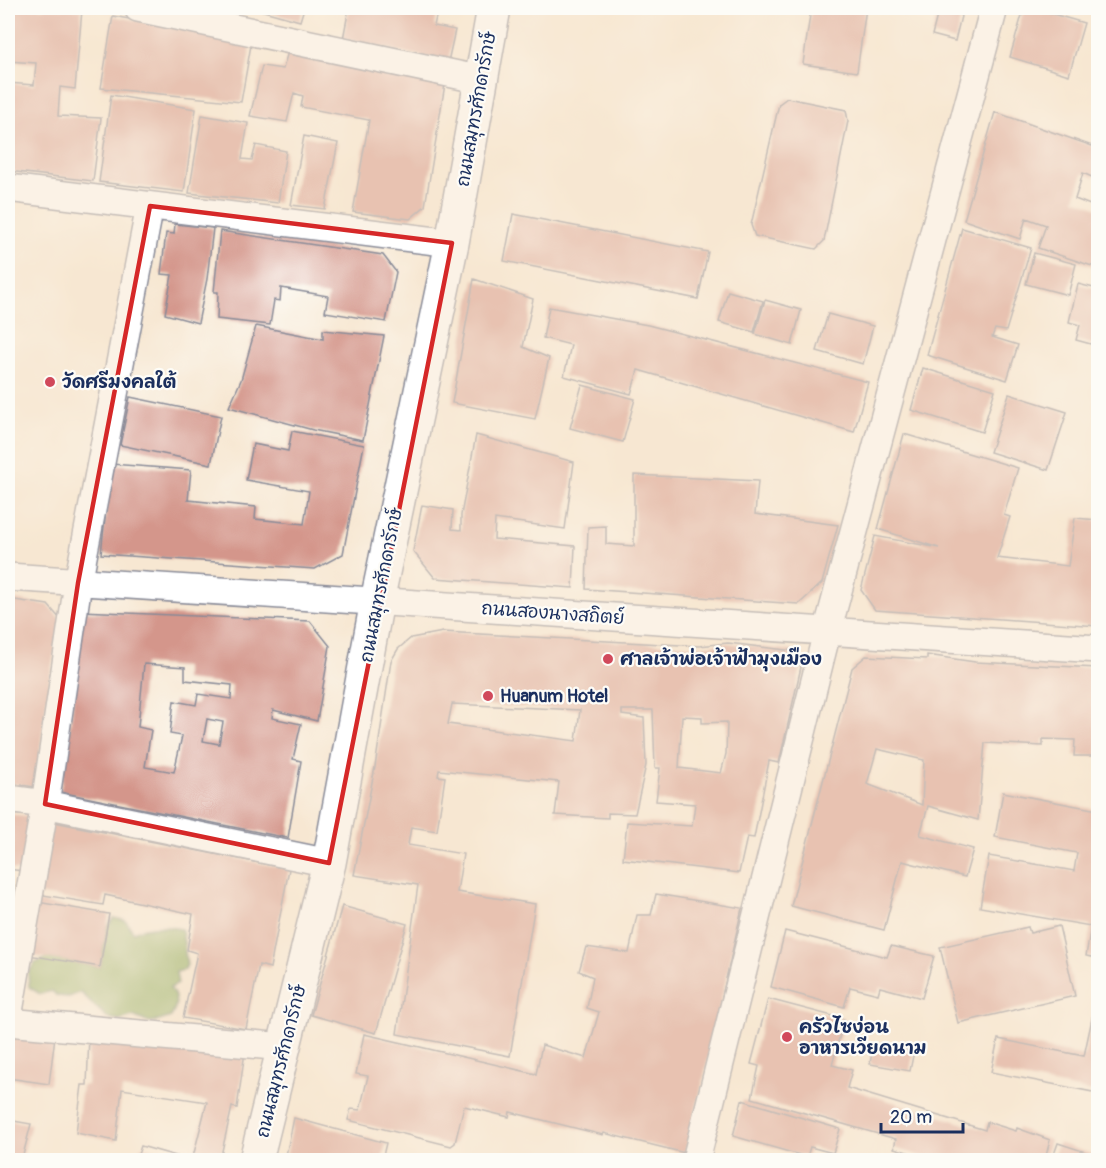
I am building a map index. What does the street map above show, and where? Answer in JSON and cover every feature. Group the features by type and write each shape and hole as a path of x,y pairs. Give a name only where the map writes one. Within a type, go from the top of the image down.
{"street":[{"path":"138,8 482,80"},
{"name":"ถนนสมุทรศักดารักษ์","path":"256,1161 329,863 377,601 452,243 494,8"},
{"path":"696,1161 827,632 994,8"},
{"path":"8,189 452,243"},
{"path":"8,1017 45,804 78,583 150,206"},
{"name":"ถนนสองนางสถิตย์","path":"8,577 1098,649"},
{"path":"8,799 45,804 329,863"},
{"path":"8,1022 284,1047"}],"highlighted area":[{"path":"150,206 452,243 329,863 45,804 78,583"}],"green space":[{"path":"114,918 126,921 133,932 157,927 181,929 187,965 184,970 176,972 178,984 170,988 176,1002 171,1017 147,1022 133,1016 120,1020 107,1018 81,992 69,997 57,996 52,991 40,994 29,987 28,973 35,963 47,958 100,967 107,927"}],"building":[{"path":"8,8 82,10 75,89 60,87 58,116 101,118 93,181 8,171 8,83 34,85 36,63 8,61"},
{"path":"253,8 304,8 300,21"},
{"path":"349,8 363,10 363,8 438,8 434,26 455,30 448,62 343,39"},
{"path":"811,8 866,8 857,72 803,64"},
{"path":"939,8 963,8 955,41 932,35"},
{"path":"1024,8 1032,8 1084,23 1069,75 1010,57"},
{"path":"1074,8 1098,8 1098,15"},
{"path":"113,16 251,45 241,102 101,88"},
{"path":"289,48 445,84 425,206 410,219 353,212 369,120 301,107 303,96 294,93 287,122 250,116 262,66 283,69"},
{"path":"111,95 196,109 184,192 99,182"},
{"path":"787,98 846,110 848,121 824,241 816,249 755,236 751,225 779,104"},
{"path":"995,112 1098,148 1098,164 1094,178 1083,173 1075,199 1098,208 1098,268 1038,248 1046,225 1026,218 1020,239 964,220"},
{"path":"202,115 248,123 242,159 252,160 256,145 286,151 278,203 189,193"},
{"path":"304,136 338,143 325,209 291,205"},
{"path":"513,214 708,252 698,299 504,261"},
{"path":"175,224 213,228 207,279 198,323 165,314 172,275 161,274 166,233 174,234"},
{"path":"962,228 1031,248 1006,331 995,329 992,337 1018,345 1007,380 927,355"},
{"path":"220,231 383,255 396,272 386,322 325,312 328,296 281,288 280,301 274,300 270,325 217,319 218,292 214,292"},
{"path":"1034,253 1076,264 1068,295 1026,284"},
{"path":"474,279 533,299 523,347 549,358 535,419 452,403"},
{"path":"1078,284 1098,289 1098,346 1076,340 1080,325 1069,322"},
{"path":"728,291 763,301 754,332 719,322"},
{"path":"765,300 801,310 792,345 755,334"},
{"path":"549,307 648,325 868,382 854,432 638,370 631,394 564,376 571,345 543,338"},
{"path":"828,314 873,326 863,364 817,351"},
{"path":"256,326 323,339 323,330 384,336 363,440 313,430 229,407 241,380"},
{"path":"923,368 995,390 982,432 911,410"},
{"path":"582,385 635,399 623,442 570,428"},
{"path":"1009,394 1067,412 1048,470 990,452"},
{"path":"130,397 221,416 211,464 120,445"},
{"path":"292,431 364,445 343,554 315,569 101,554 111,464 191,470 188,500 256,507 255,519 304,524 309,491 246,480 253,444 288,451"},
{"path":"904,434 1018,468 1004,515 1010,517 997,558 1068,566 1075,518 1098,520 1098,626 875,610 861,590 875,536 939,548 878,529"},
{"path":"476,435 574,462 565,529 495,519 494,539 575,546 573,588 435,578 413,551 422,505 453,510 452,529 461,530 461,515"},
{"path":"634,475 758,481 755,514 838,525 822,583 799,604 586,589 588,527 606,526 606,544 634,546"},
{"path":"8,599 48,605 61,620 51,670 35,787 8,783"},
{"path":"81,611 310,621 330,646 317,721 273,710 272,718 301,724 293,759 301,761 288,838 60,792 72,712","holes":["144,664 185,667 185,680 232,685 231,699 198,694 196,705 174,701 170,734 182,736 174,772 145,767 151,730 138,727","207,719 223,722 219,744 203,741"]},
{"path":"443,632 699,646 728,643 794,651 801,667 779,763 769,761 754,838 747,837 739,873 623,859 627,822 692,826 695,804 656,801 660,768 655,768 653,710 622,710 622,715 644,718 646,765 635,814 608,813 608,818 555,815 559,782 439,770 438,776 445,777 437,831 411,827 408,845 463,854 457,892 535,904 510,1056 397,1034 418,885 354,875 375,767 391,661 398,649 411,638","holes":["452,704 580,710 576,741 448,724","682,716 702,717 702,723 727,722 726,754 721,773 679,768"]},
{"path":"927,655 975,662 1098,668 1098,756 1074,756 1075,740 1043,739 1043,746 985,743 978,820 928,806 920,835 973,849 965,877 902,861 884,930 791,906 852,668 866,656 927,659","holes":["877,749 924,760 922,805 867,784"]},
{"path":"1003,792 1098,810 1098,958 1086,956 1091,926 980,907 989,856 1074,871 1077,853 995,837"},
{"path":"8,814 29,816 22,871 8,869"},
{"path":"49,821 289,869 270,968 259,965 246,1029 183,1018 197,953 187,950 193,914 105,895 103,905 37,894"},
{"path":"8,893 20,895 15,928 8,926"},
{"path":"656,894 742,908 685,1153 510,1112 509,1117 464,1106 455,1143 451,1146 348,1120 351,1109 360,1110 368,1076 356,1074 364,1034 536,1074 542,1045 586,1058 599,1012 587,1008 593,977 579,971 586,947 629,953 637,915 651,915"},
{"path":"37,902 109,914 100,967 28,955"},
{"path":"342,906 407,924 376,1033 311,1015"},
{"path":"1059,926 1075,996 958,1023 940,947 1028,927 1030,933"},
{"path":"785,931 887,957 891,946 934,956 922,998 880,987 878,994 850,987 844,1007 771,987"},
{"path":"768,999 844,1019 832,1065 852,1070 847,1088 985,1130 987,1122 1016,1131 1017,1128 1050,1140 1045,1160 934,1160 894,1148 896,1139 752,1098 759,1066 751,1064"},
{"path":"1096,1000 1098,1000 1098,1093 991,1072 998,1039 1084,1056"},
{"path":"8,1034 55,1037 49,1084 8,1078"},
{"path":"89,1036 245,1052 237,1108 232,1107 220,1160 193,1157 207,1102 122,1089 116,1141 76,1133 82,1085 87,1085"},
{"path":"873,1045 914,1051 910,1071 870,1064"},
{"path":"742,1100 840,1129 833,1153 810,1147 807,1157 733,1136"},
{"path":"294,1118 386,1143 382,1160 285,1160"},
{"path":"8,1120 31,1124 22,1159 8,1156"},
{"path":"1058,1143 1098,1156 1098,1160 1052,1160"},
{"path":"141,1146 190,1160 136,1160"}],"place":[{"name":"วัดศรีมงคลใต้","path":"50,382"},
{"name":"ศาลเจ้าพ่อเจ้าฟ้ามุงเมือง","path":"608,659"},
{"name":"Huanum Hotel","path":"488,696"},
{"name":"ครัวไซง่อน อาหารเวียดนาม","path":"787,1037"}]}
